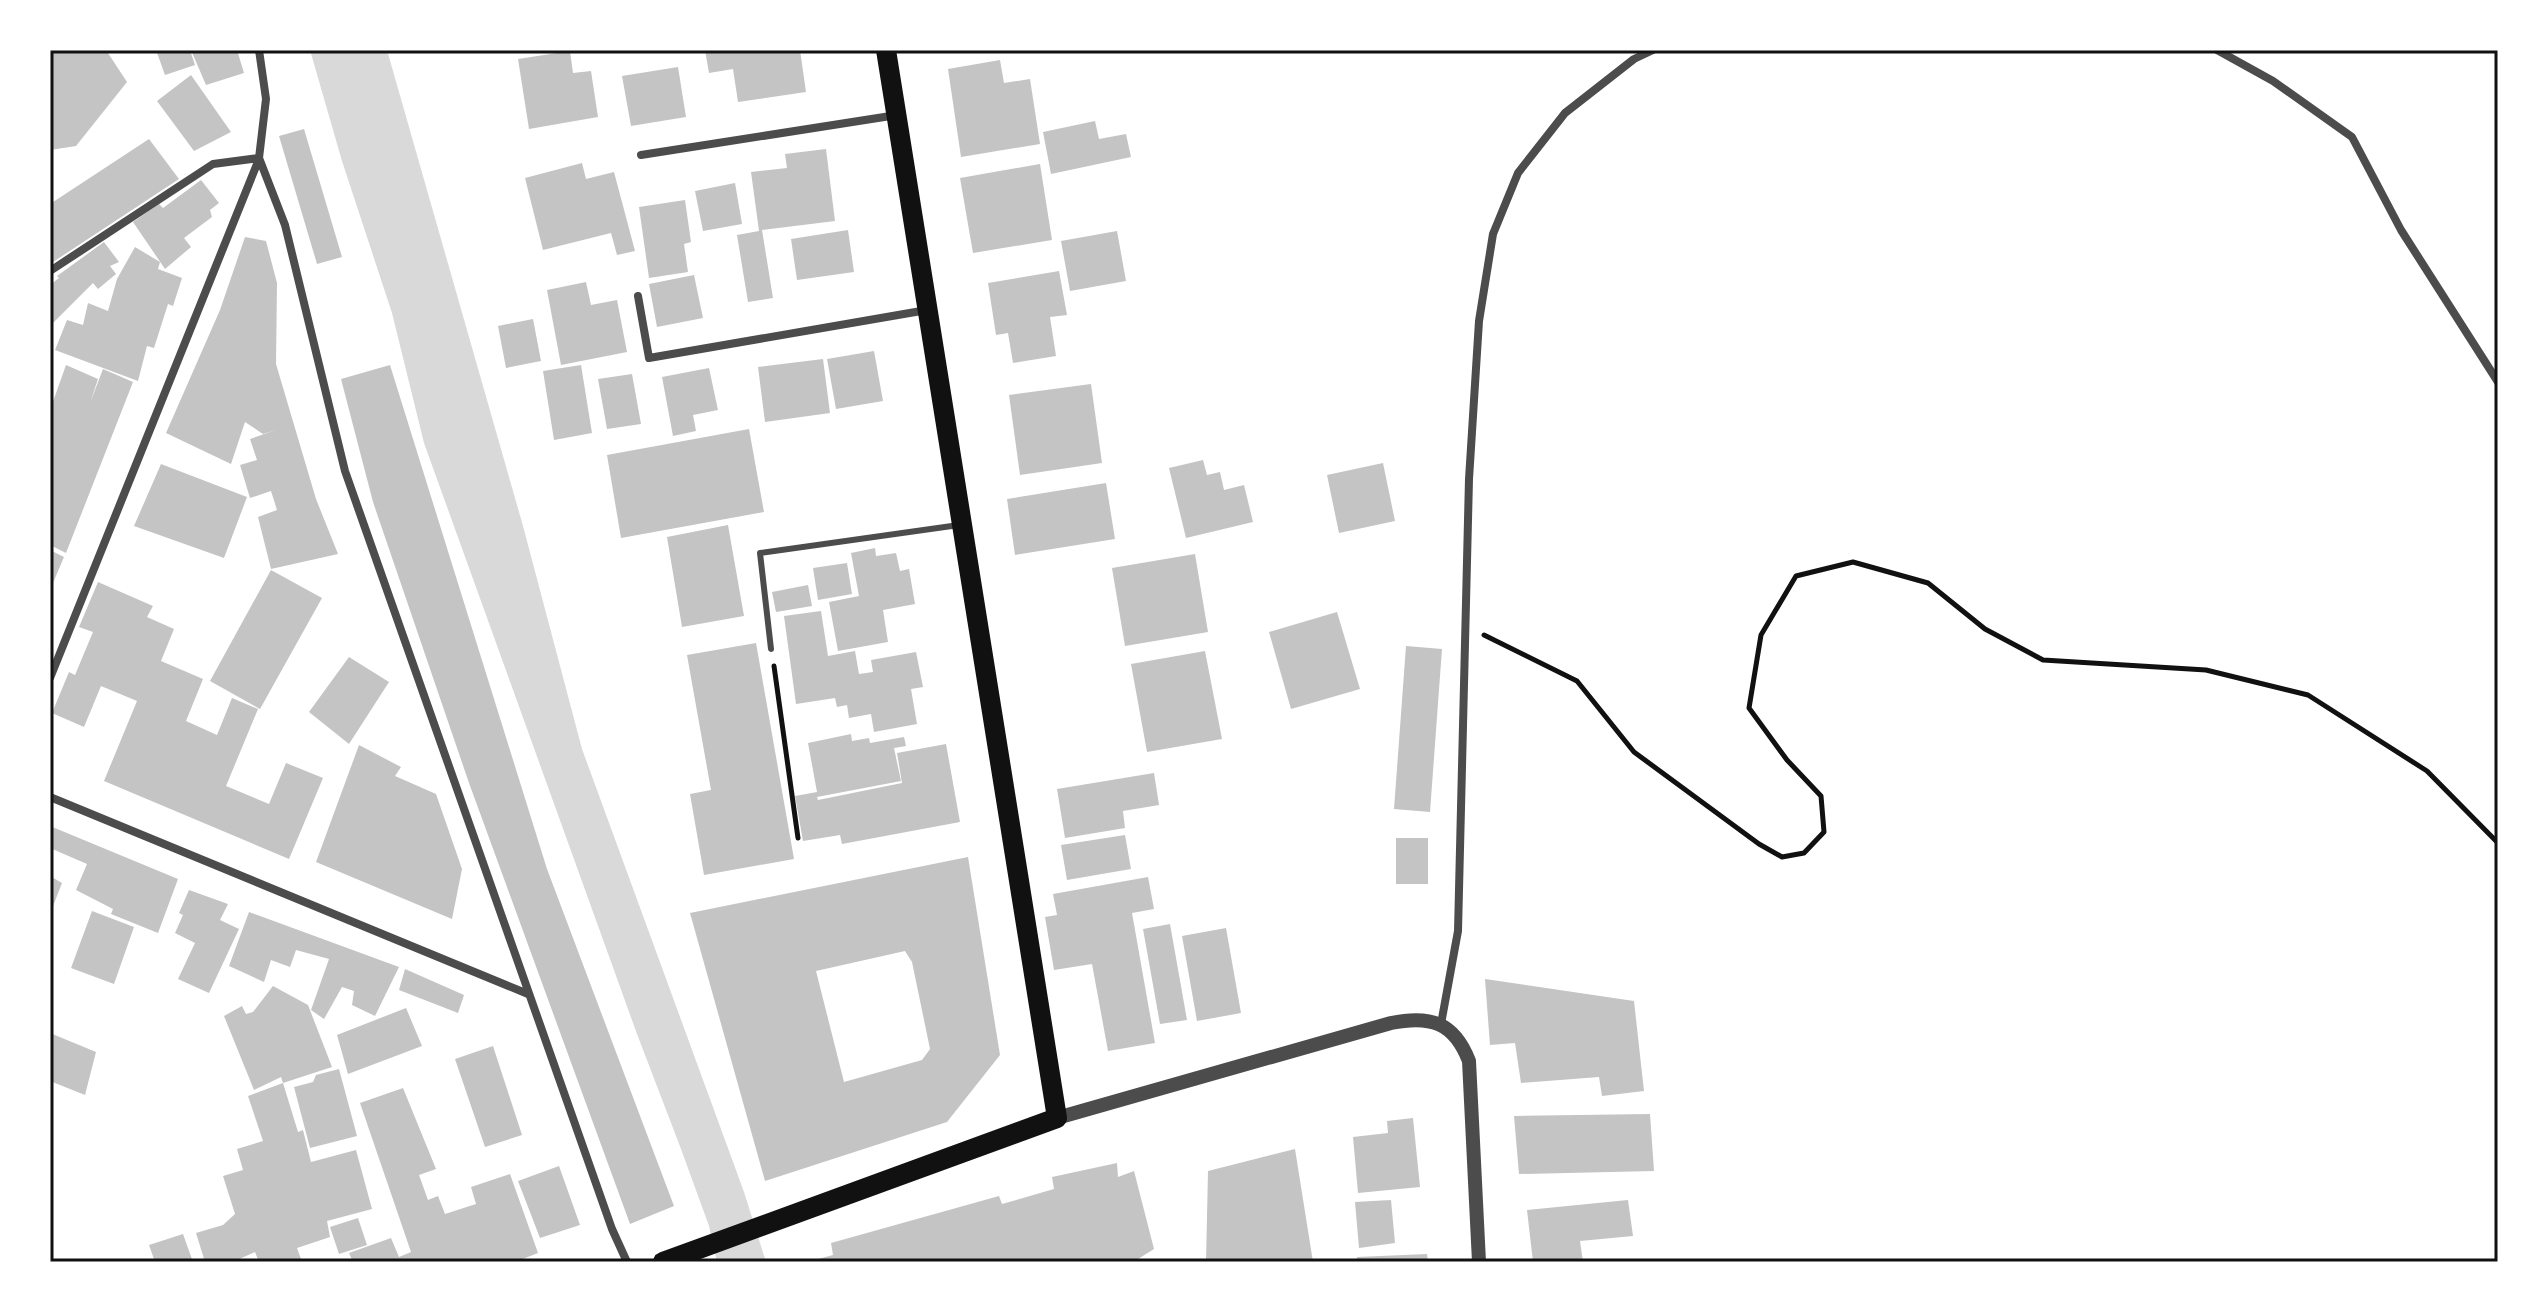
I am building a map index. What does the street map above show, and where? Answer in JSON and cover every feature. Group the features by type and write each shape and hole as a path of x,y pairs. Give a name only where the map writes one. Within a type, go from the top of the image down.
{"main road":[{"path":"663,1262 1057,1118 886,50"}],"street":[{"path":"50,678 259,158 266,99 259,50"},
{"path":"1441,1024 1458,931 1469,479 1479,321 1493,234 1518,173 1565,113 1634,59 1653,50"},
{"path":"2217,50 2273,81 2352,137 2401,230 2498,382"},
{"path":"641,155 897,115"},
{"path":"50,271 213,164 259,158"},
{"path":"259,158 285,225 345,471 528,994 612,1229 627,1262"},
{"path":"638,296 649,358 928,310"},
{"path":"50,797 528,994"},
{"path":"1057,1118 1391,1023 1426,1020 1441,1024 1454,1033 1469,1061 1479,1262"}],"lane":[{"path":"771,649 760,553 963,524"}],"path":[{"path":"1465,626 1577,681 1634,752 1759,844 1782,857 1804,853 1824,832 1821,796 1787,760 1749,708 1761,635 1796,576 1853,562 1928,583 1985,629 2043,660 2206,670 2308,695 2427,771 2498,843"},
{"path":"771,649 798,838"}],"shaded area":[{"path":"310,50 387,50 523,526 582,749 744,1192 766,1262 717,1262 709,1226 424,443 392,313 342,161"}],"building":[{"path":"50,50 106,50 127,82 76,146 50,150"},
{"path":"156,50 190,50 195,65 165,75"},
{"path":"191,50 237,50 244,73 206,85"},
{"path":"705,50 800,50 806,92 738,102 733,69 709,73"},
{"path":"570,51 573,73 591,71 598,117 529,129 518,59"},
{"path":"1000,60 1004,83 1030,79 1040,144 961,157 948,69"},
{"path":"678,67 686,117 631,126 622,76"},
{"path":"191,75 231,132 194,151 157,101"},
{"path":"1095,121 1099,139 1126,134 1131,157 1051,174 1043,132"},
{"path":"304,129 342,257 317,264 279,136"},
{"path":"149,139 179,179 50,264 50,204"},
{"path":"826,149 835,221 762,230 773,298 748,302 737,235 759,231 751,172 787,168 785,154"},
{"path":"582,163 586,179 614,172 635,251 617,255 611,233 543,250 525,178"},
{"path":"1040,164 1052,240 973,253 960,178"},
{"path":"201,180 219,203 210,210 212,217 184,238 191,247 165,269 133,222 159,204 163,208"},
{"path":"735,183 742,224 703,231 695,191"},
{"path":"685,200 691,242 684,244 688,272 649,278 639,207"},
{"path":"848,230 854,272 797,280 791,239"},
{"path":"1117,231 1126,281 1070,291 1061,241"},
{"path":"245,237 266,241 277,283 276,364 316,499 338,554 271,569 258,517 277,510 271,491 250,498 240,465 257,460 250,439 276,430 263,434 245,422 231,464 166,433 220,310"},
{"path":"104,242 119,262 110,266 116,274 98,289 93,283 50,326 50,285 59,278 57,276"},
{"path":"135,247 160,262 158,269 182,278 173,306 168,304 154,348 147,346 138,381 55,350 67,320 83,325 88,303 108,311 117,279"},
{"path":"1059,271 1067,315 1050,317 1056,356 1013,363 1008,333 996,335 988,283"},
{"path":"694,275 703,318 657,327 649,284"},
{"path":"586,282 591,305 617,300 627,352 561,365 547,290"},
{"path":"533,319 541,361 506,368 498,326"},
{"path":"874,351 883,401 836,409 827,359"},
{"path":"823,359 830,413 765,422 758,367"},
{"path":"66,365 98,379 90,403 103,369 133,382 66,553 50,545 50,410"},
{"path":"390,365 547,869 674,1206 630,1224 469,783 373,502 341,379"},
{"path":"581,365 592,433 554,440 543,371"},
{"path":"709,368 718,410 693,415 696,431 673,436 662,377"},
{"path":"632,374 641,424 607,429 598,379"},
{"path":"1091,384 1102,463 1020,475 1009,395"},
{"path":"749,429 764,512 621,538 607,455"},
{"path":"1203,460 1207,475 1220,472 1224,490 1244,485 1253,522 1186,538 1169,468"},
{"path":"1383,463 1395,521 1339,533 1327,475"},
{"path":"161,464 247,497 224,558 134,526"},
{"path":"1106,483 1115,539 1015,555 1007,499"},
{"path":"728,525 744,616 682,627 667,537"},
{"path":"875,548 876,556 896,553 900,571 909,569 915,604 883,610 888,642 838,651 829,602 859,596 851,553"},
{"path":"50,550 64,557 50,590"},
{"path":"1195,554 1208,632 1125,646 1112,568"},
{"path":"847,563 852,594 818,600 813,568"},
{"path":"271,570 322,598 260,709 210,681"},
{"path":"98,582 153,606 147,617 174,629 161,661 203,679 186,721 217,735 232,698 258,709 226,786 269,804 286,763 323,778 289,859 104,781 137,701 101,686 84,727 52,713 69,672 75,675 93,632 79,627"},
{"path":"808,585 812,606 776,612 772,592"},
{"path":"821,611 828,656 855,651 859,674 873,672 871,660 916,652 923,687 911,689 917,724 874,732 871,714 849,718 847,705 837,707 835,698 796,704 784,616"},
{"path":"1337,612 1360,689 1291,709 1269,632"},
{"path":"756,643 794,859 704,875 690,794 711,790 687,655"},
{"path":"1406,646 1442,649 1430,812 1394,809"},
{"path":"1205,651 1222,739 1147,752 1131,664"},
{"path":"349,657 389,682 349,744 309,712"},
{"path":"851,734 852,741 869,738 870,743 904,737 906,746 894,748 901,781 817,797 818,800 902,783 897,753 946,744 960,822 842,844 840,835 803,841 795,796 817,792 808,743"},
{"path":"359,745 401,767 395,776 436,794 462,869 452,919 316,862"},
{"path":"1154,773 1159,805 1123,811 1125,828 1065,838 1057,789"},
{"path":"50,826 178,879 158,933 111,914 113,909 76,890 87,864 50,848"},
{"path":"1125,835 1131,869 1067,880 1061,845"},
{"path":"1396,838 1428,838 1428,884 1396,884"},
{"path":"968,857 1000,1055 947,1122 765,1181 690,913","holes":["905,951 912,962 930,1049 922,1060 844,1082 816,971"]},
{"path":"50,876 62,883 50,914"},
{"path":"1148,877 1154,909 1132,913 1155,1043 1108,1051 1092,964 1054,970 1045,917 1057,915 1053,894"},
{"path":"189,890 228,904 220,920 239,929 209,993 178,979 195,943 175,933"},
{"path":"92,911 134,927 114,984 71,968"},
{"path":"249,912 399,967 375,1016 352,1005 354,991 342,987 324,1019 311,1010 329,959 296,950 290,967 271,960 264,982 229,966"},
{"path":"1170,924 1187,1020 1160,1024 1143,929"},
{"path":"1226,928 1241,1013 1197,1021 1182,936"},
{"path":"405,969 464,995 458,1013 399,990"},
{"path":"1485,979 1634,1001 1644,1091 1602,1096 1599,1077 1521,1083 1515,1043 1490,1045"},
{"path":"273,986 308,1005 332,1067 283,1083 281,1077 254,1090 224,1016 242,1006 246,1014 253,1012"},
{"path":"406,1008 422,1046 348,1074 337,1035"},
{"path":"50,1033 96,1052 85,1095 50,1081"},
{"path":"493,1046 522,1135 485,1147 455,1059"},
{"path":"339,1069 357,1136 310,1148 294,1087 313,1082 316,1075"},
{"path":"283,1083 298,1132 303,1130 311,1162 356,1150 372,1209 327,1221 330,1237 297,1248 302,1262 259,1262 255,1252 238,1262 205,1262 196,1233 223,1225 235,1214 223,1176 243,1170 237,1149 263,1141 248,1096"},
{"path":"403,1088 436,1169 419,1175 428,1200 438,1196 445,1214 476,1204 471,1187 510,1174 538,1253 515,1262 353,1262 349,1253 391,1238 399,1257 411,1252 360,1103"},
{"path":"1650,1114 1654,1171 1519,1174 1514,1116"},
{"path":"1413,1118 1420,1187 1358,1193 1353,1137 1388,1133 1387,1121"},
{"path":"1295,1149 1313,1262 1206,1262 1208,1171"},
{"path":"1117,1163 1118,1177 1134,1171 1154,1249 1138,1262 807,1262 833,1255 831,1243 999,1196 1002,1204 1054,1189 1052,1177"},
{"path":"559,1166 580,1225 540,1238 518,1181"},
{"path":"1391,1200 1395,1243 1359,1248 1355,1202"},
{"path":"1628,1200 1633,1236 1580,1241 1583,1262 1533,1262 1527,1210"},
{"path":"358,1218 367,1245 339,1254 330,1227"},
{"path":"183,1234 193,1262 155,1262 149,1245"},
{"path":"1427,1254 1428,1262 1357,1262 1357,1257"}]}
